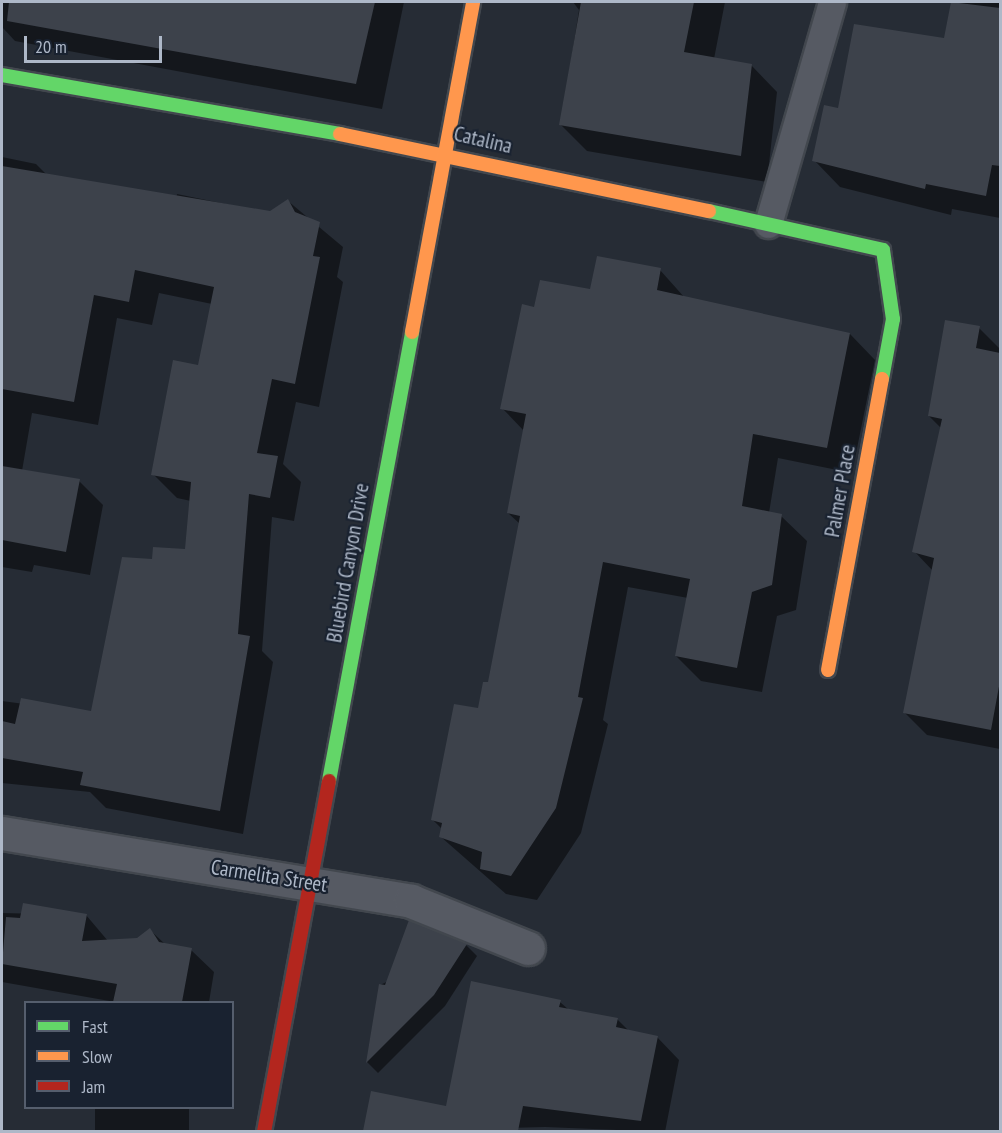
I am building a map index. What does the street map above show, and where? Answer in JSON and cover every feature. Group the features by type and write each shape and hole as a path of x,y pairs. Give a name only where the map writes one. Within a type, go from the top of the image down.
{"street":[{"name":"Bluebird Canyon Drive","path":"264,1131 313,883 441,152 473,2"},
{"name":"Catalina","path":"2,75 441,152 884,250 893,319"},
{"name":"Palmer Place","path":"828,670 893,319"},
{"name":"Carmelita Street","path":"2,833 411,901 528,948"}],"lane":[{"path":"768,224 832,2"}],"building":[{"path":"9,2 375,2 356,84 7,21"},
{"path":"581,2 694,2 684,52 752,64 741,156 559,125"},
{"path":"951,2 1000,8 1000,166 992,165 986,196 926,184 925,189 812,161 824,105 838,108 854,24 944,38"},
{"path":"2,166 270,211 288,199 295,212 320,222 313,256 320,257 295,384 272,379 257,453 278,456 270,498 249,494 238,634 250,636 220,811 80,785 83,772 2,758 2,721 15,724 21,698 91,711 122,557 152,559 153,547 185,549 191,482 151,475 173,360 198,365 214,287 135,270 129,302 94,295 74,402 2,389"},
{"path":"597,256 661,268 657,290 850,333 827,448 753,434 742,506 782,514 772,585 752,592 737,668 675,656 690,579 603,562 578,697 583,698 556,808 511,876 480,869 482,852 439,837 442,823 431,820 454,704 478,708 483,682 488,682 520,516 507,513 526,414 500,409 522,304 534,307 540,280 590,289"},
{"path":"945,320 980,326 976,348 1000,353 1000,681 991,730 903,713 934,558 912,552 942,419 928,416"},
{"path":"2,466 80,479 66,552 2,540"},
{"path":"23,903 87,914 82,941 137,938 150,928 159,942 192,948 182,1001 113,1001 117,984 2,964 6,917 20,918"},
{"path":"409,920 467,944 434,995 366,1063 379,984 385,985"},
{"path":"471,981 561,1000 559,1007 618,1018 616,1027 658,1036 641,1121 523,1106 518,1131 363,1131 371,1091 446,1106"}],"traffic: fast":[{"path":"2,75 340,134"},
{"path":"709,211 883,250 893,319 882,379"},
{"path":"329,781 412,332"}],"traffic: slow":[{"path":"412,332 473,2"},
{"path":"340,134 709,211"},
{"path":"828,670 882,379"}],"traffic: jam":[{"path":"264,1132 329,781"}]}
